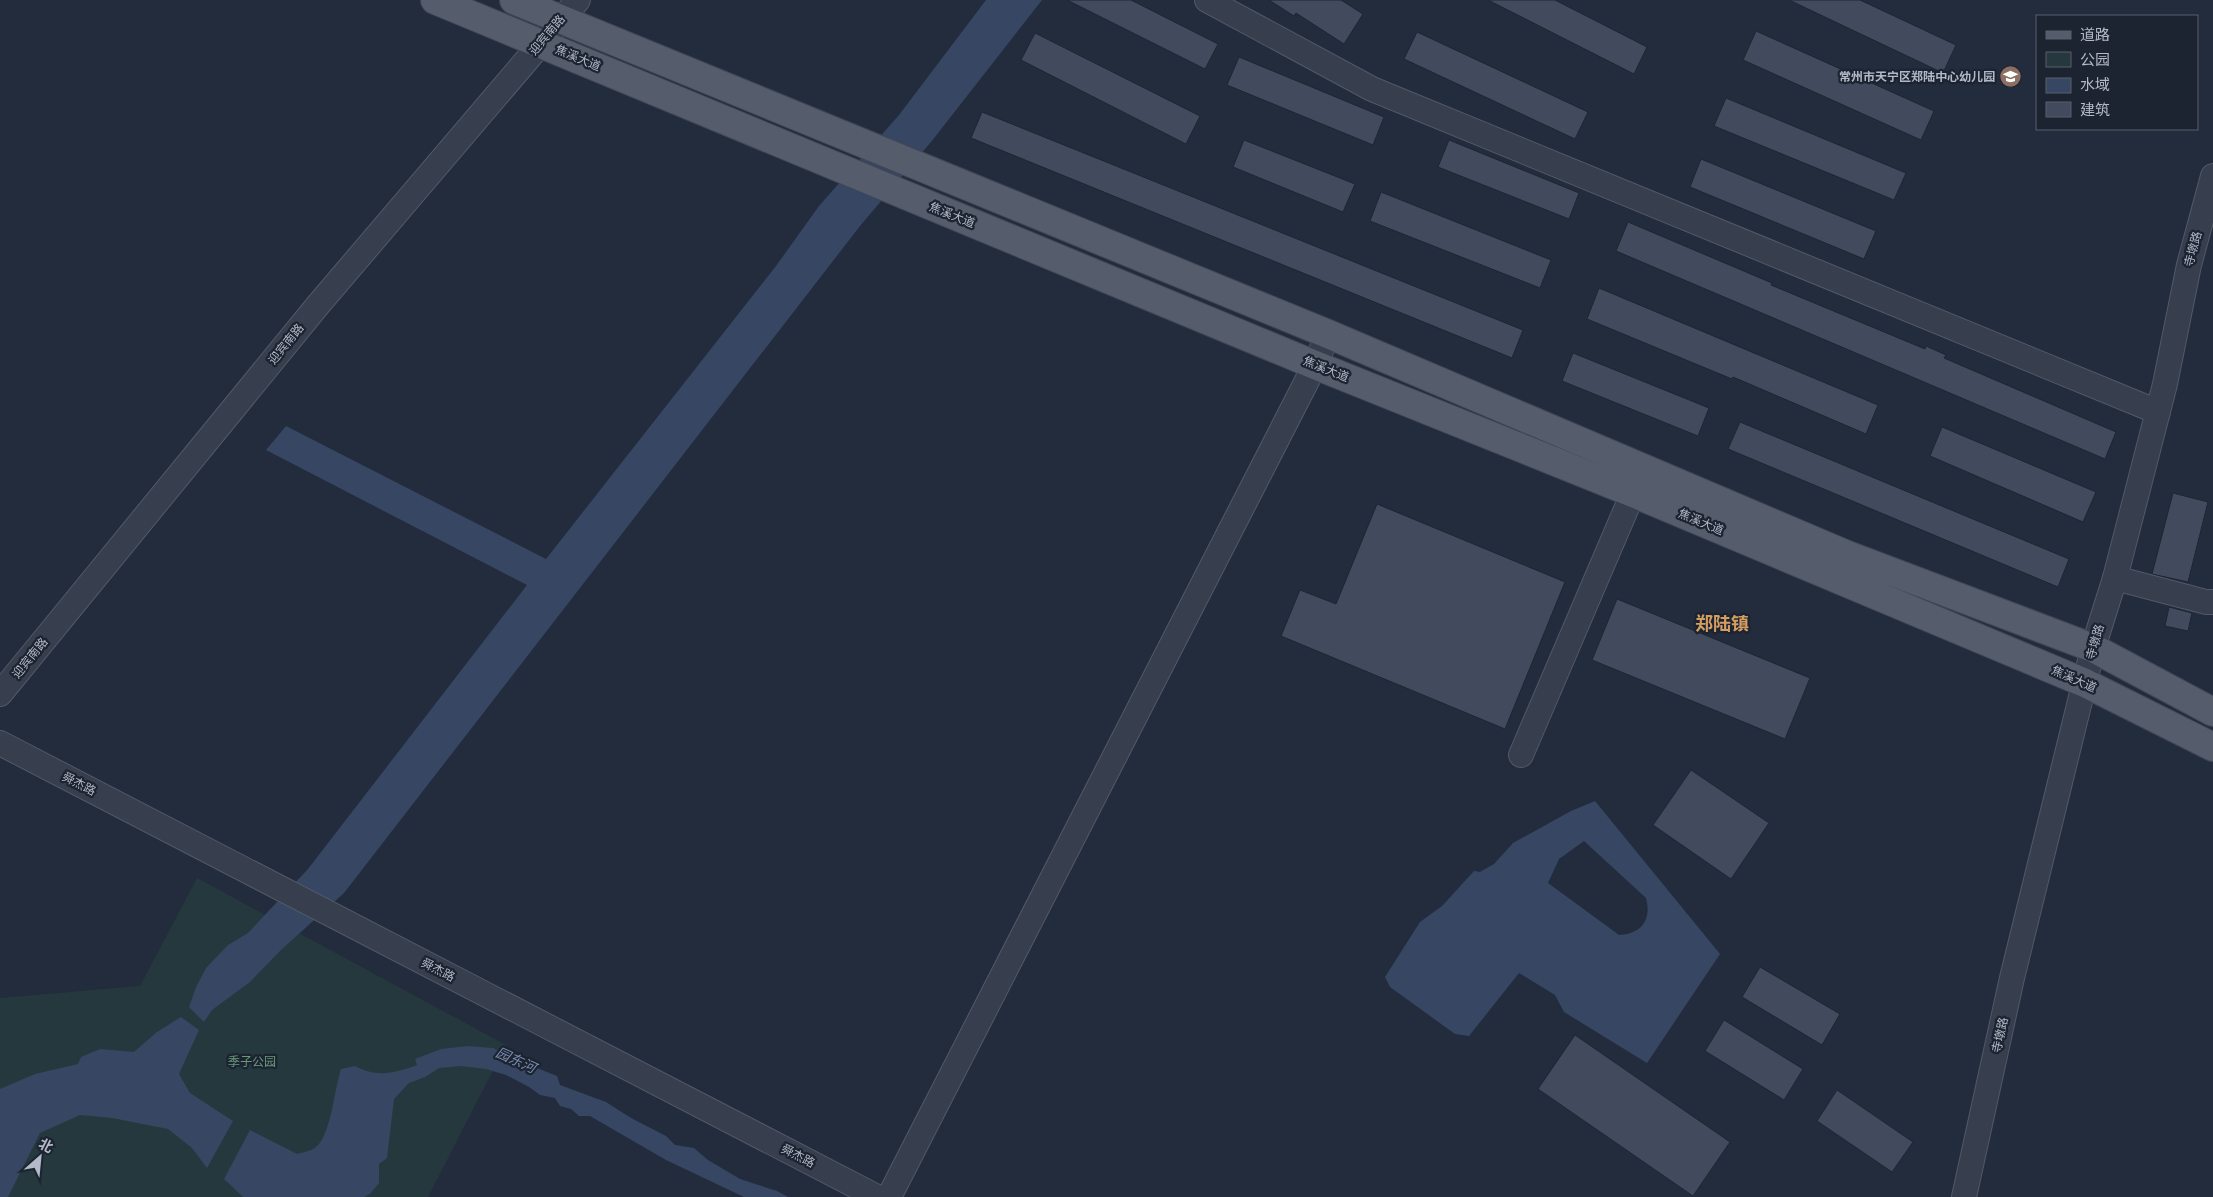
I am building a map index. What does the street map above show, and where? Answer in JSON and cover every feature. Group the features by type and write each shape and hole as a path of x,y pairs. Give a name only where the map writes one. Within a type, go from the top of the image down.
{"main road":[{"name":"焦溪大道","path":"435,0 542,43 841,170 1315,365 1633,493 2085,683 2213,747"},
{"path":"514,0 569,9 861,144 1328,334 1845,554 2093,648 2213,712"}],"street":[{"path":"1207,0 1372,89 2158,412"},
{"name":"迎宾南路","path":"0,694 318,305 569,9"},
{"name":"寺墩路","path":"1964,1197 2012,978 2093,648 2115,578 2158,412 2189,265 2212,182"},
{"path":"889,1197 1315,365 1328,334"},
{"path":"1521,755 1633,493"},
{"path":"2115,578 2206,602 2213,602"},
{"name":"舜杰路","path":"0,743 877,1197"}],"green space":[{"name":"季子公园","path":"197,878 506,1045 428,1197 0,1197 0,998 140,986"}],"water":[{"path":"986,0 1042,0 931,142 860,226 344,893 281,950 250,982 212,1010 204,1022 189,1007 196,987 206,968 228,945 248,933 308,869 527,585 266,450 286,426 546,559 776,266 819,206 899,115"},
{"path":"1595,801 1720,954 1647,1063 1564,1012 1555,995 1519,973 1469,1036 1455,1034 1390,987 1385,977 1420,922 1442,906 1474,871 1480,872 1494,864 1513,843 1571,811","holes":["1584,841 1646,898 1647,913 1643,924 1633,932 1619,935 1548,883 1559,859"]},
{"path":"181,1017 199,1030 179,1074 190,1093 233,1121 207,1168 192,1148 168,1129 112,1118 80,1115 40,1133 8,1197 0,1197 0,1089 35,1074 78,1064 81,1057 100,1049 134,1052 157,1032"},
{"name":"园东河","path":"468,1046 493,1048 557,1076 560,1085 606,1102 631,1118 666,1136 675,1145 694,1148 708,1160 740,1179 777,1191 788,1197 744,1197 666,1160 590,1116 579,1116 571,1109 560,1106 555,1098 540,1095 506,1075 486,1069 461,1066 439,1068 425,1077 409,1083 394,1099 387,1158 379,1164 379,1183 370,1194 364,1197 243,1197 224,1179 250,1130 297,1154 316,1147 321,1141 329,1123 341,1069 355,1066 371,1072 394,1072 417,1065 415,1059 441,1049"}],"building":[{"path":"1067,0 1131,0 1218,44 1205,69"},
{"path":"1269,0 1341,0 1363,14 1344,44 1296,13 1294,16"},
{"path":"1488,0 1555,0 1647,47 1634,74"},
{"path":"1789,0 1860,0 1956,45 1943,73"},
{"path":"1756,31 1934,111 1921,140 1743,60"},
{"path":"1417,32 1588,112 1575,139 1404,59"},
{"path":"1035,33 1200,116 1186,144 1021,60"},
{"path":"1239,57 1384,117 1373,145 1227,85"},
{"path":"1726,98 1906,173 1894,200 1714,126"},
{"path":"982,112 1523,330 1512,358 971,138"},
{"path":"1244,140 1355,184 1343,212 1233,167"},
{"path":"1449,140 1579,193 1569,219 1438,167"},
{"path":"1701,159 1876,231 1864,259 1690,187"},
{"path":"1381,192 1551,260 1540,288 1370,221"},
{"path":"1628,222 1772,283 1771,285 1925,349 1926,346 1946,355 1944,358 2116,432 2105,459 1616,251"},
{"path":"1599,288 1878,405 1866,434 1733,377 1732,379 1587,319"},
{"path":"1573,353 1709,408 1698,436 1562,381"},
{"path":"1740,422 2069,559 2058,587 1728,449"},
{"path":"1942,427 2096,492 2083,522 1930,456"},
{"path":"2173,493 2208,502 2188,582 2152,574"},
{"path":"1377,504 1565,582 1505,729 1281,636 1300,590 1336,604"},
{"path":"1617,599 1810,678 1785,739 1592,660"},
{"path":"2169,607 2192,613 2188,631 2165,626"},
{"path":"1691,770 1769,823 1731,879 1653,825"},
{"path":"1760,967 1840,1014 1822,1045 1742,997"},
{"path":"1724,1020 1803,1069 1784,1100 1705,1051"},
{"path":"1575,1035 1730,1142 1693,1196 1538,1089"},
{"path":"1837,1090 1913,1142 1892,1172 1817,1121"}],"place":[{"name":"常州市天宁区郑陆中心幼儿园","path":"2011,77"}],"district":[{"name":"郑陆镇","path":"1722,624"}]}
